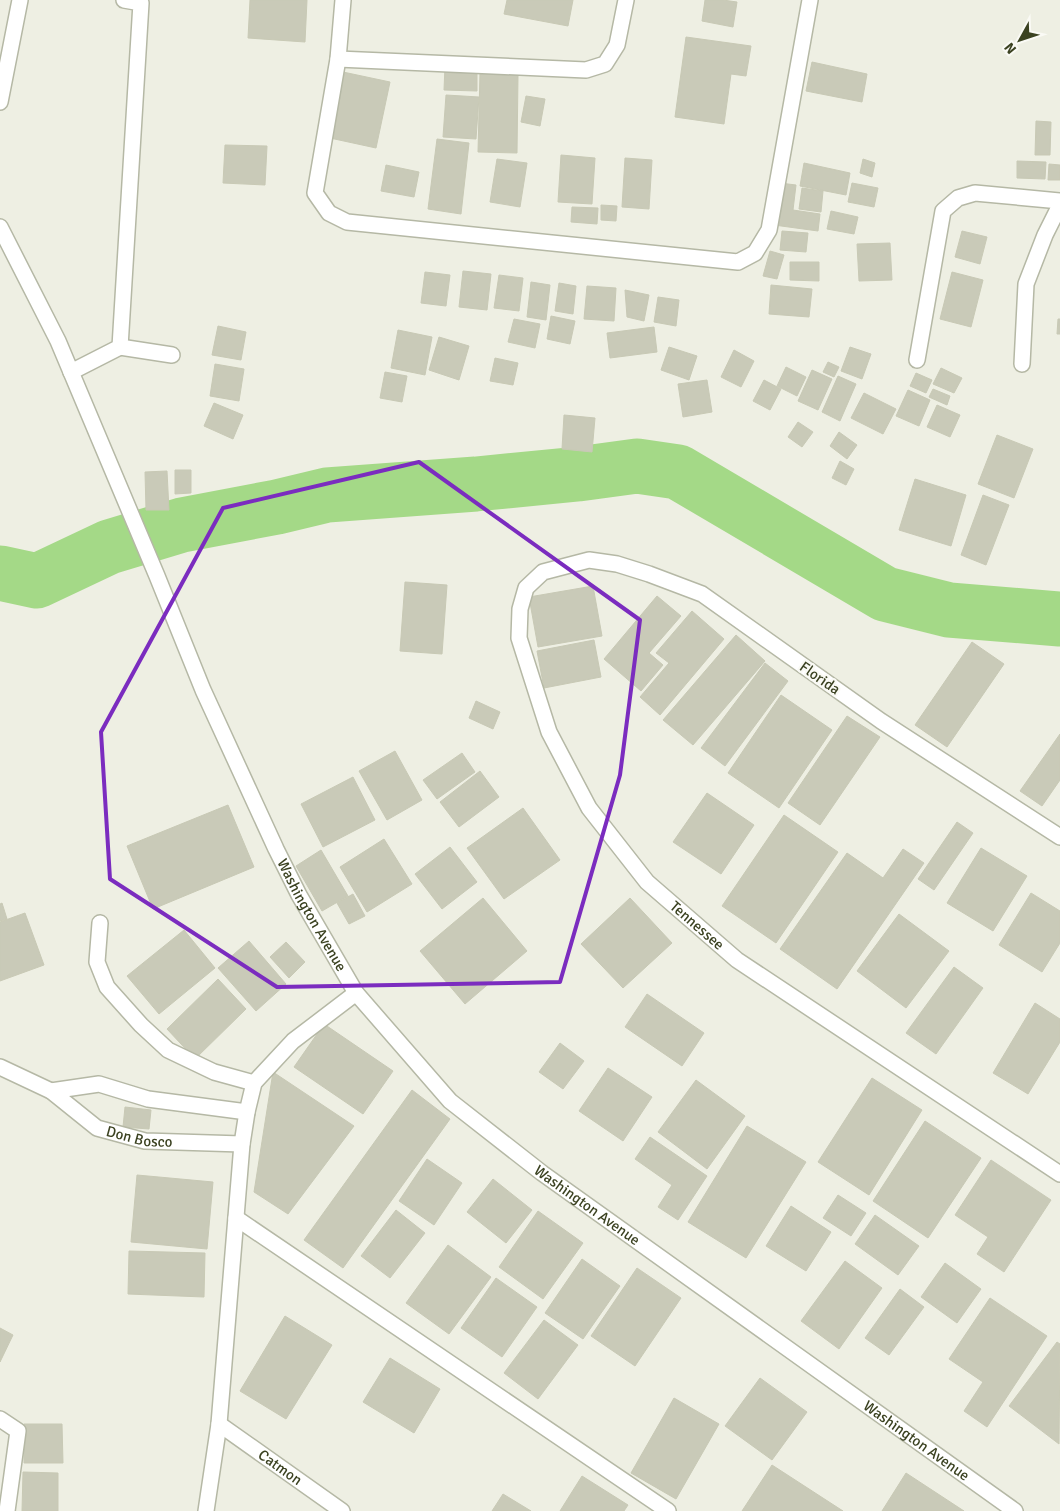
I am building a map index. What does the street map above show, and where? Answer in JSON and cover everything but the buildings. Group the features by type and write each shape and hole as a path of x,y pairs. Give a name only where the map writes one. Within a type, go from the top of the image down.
{"street":[{"path":"0,102 20,0"},
{"path":"120,347 141,1 124,0"},
{"path":"343,0 338,59 315,193 329,212 348,222 738,262 755,253 769,230 810,0"},
{"path":"338,59 586,70 605,64 618,45 626,0"},
{"path":"918,360 943,211 958,198 975,193 1060,203 1045,234 1026,284 1022,364"},
{"name":"Washington Avenue","path":"0,227 72,372 203,690 257,807 299,896 356,993 450,1101 542,1174 1015,1511"},
{"path":"72,372 120,347 172,355"},
{"name":"Florida","path":"566,565 589,560 617,564 702,594 881,721 1060,837"},
{"name":"Tennessee","path":"566,565 543,572 526,588 520,609 520,638 549,732 589,808 647,882 737,960 1060,1174"},
{"path":"100,924 97,962 107,987 141,1025 168,1050 214,1072 254,1083"},
{"path":"206,1511 219,1424 242,1144 246,1112 254,1083 294,1041 356,993"},
{"name":"Don Bosco","path":"0,1067 51,1091 97,1128 145,1141 242,1144"},
{"path":"51,1091 99,1084 148,1099 246,1112"},
{"path":"236,1218 668,1511"},
{"path":"0,1419 18,1431 7,1511"},
{"name":"Catmon","path":"219,1424 342,1511"}],"highlighted area":[{"path":"419,462 640,620 620,775 560,982 277,987 110,879 101,732 223,508"}],"waterway":[{"path":"0,573 37,581 109,547 182,525 277,507 327,495 476,484 637,466 678,472 885,594 949,610 1060,619"}]}
